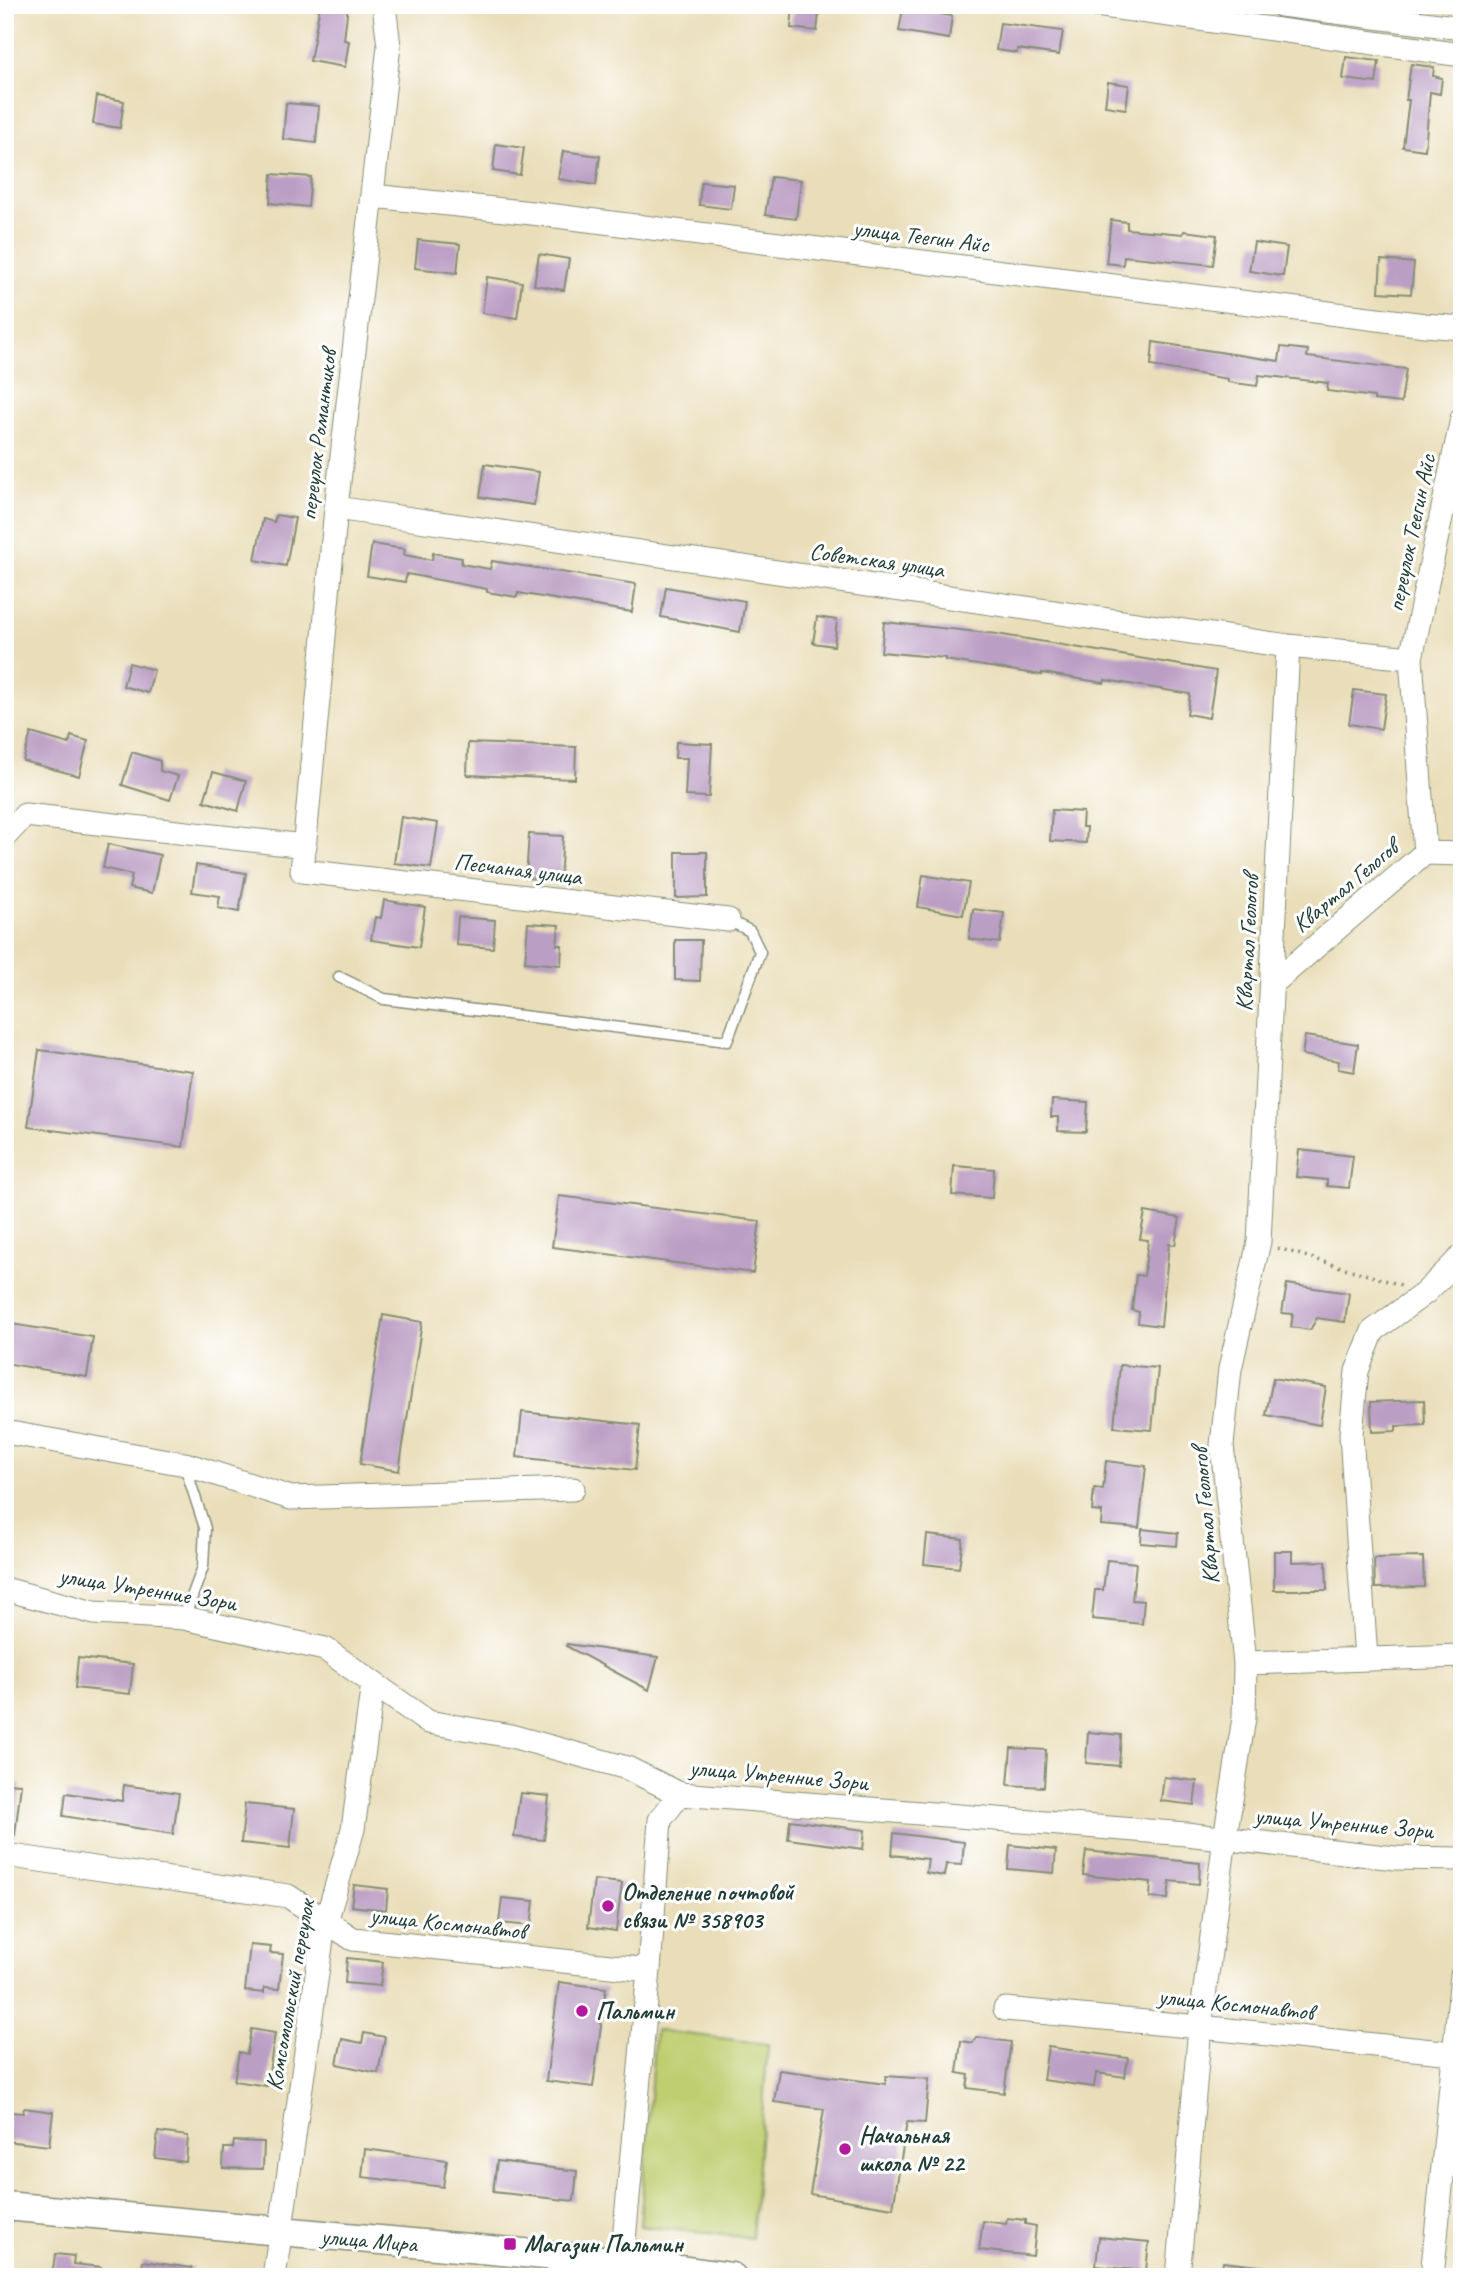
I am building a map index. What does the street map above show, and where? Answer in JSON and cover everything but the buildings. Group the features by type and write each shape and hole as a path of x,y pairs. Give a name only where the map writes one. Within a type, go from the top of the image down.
{"street":[{"name":"переулок Романтиков","path":"302,871 336,508 389,46 384,5"},
{"path":"1096,5 1462,55"},
{"path":"1281,5 1462,29"},
{"name":"улица Теегин Айс","path":"373,196 532,213 1462,328"},
{"name":"переулок Теегин Айс","path":"1411,658 1457,465 1462,419"},
{"name":"Советская улица","path":"336,508 1288,646 1411,658"},
{"name":"Квартал Геологов","path":"1178,2277 1200,2026 1244,1718 1245,1663 1223,1445 1230,1369 1259,1242 1288,646"},
{"path":"1411,658 1425,853"},
{"path":"5,836 25,816 304,846"},
{"name":"Квартал Гелогов","path":"1272,984 1425,853 1462,854"},
{"name":"Песчаная улица","path":"302,871 728,920"},
{"path":"1366,1659 1351,1434 1357,1371 1373,1331 1425,1293 1462,1256"},
{"path":"5,1433 184,1464 291,1498 573,1489"},
{"name":"улица Утренние Зори","path":"5,1589 94,1613 184,1618 325,1649 428,1722 511,1736 628,1768 680,1794 1225,1838 1395,1858 1462,1859"},
{"path":"1245,1663 1462,1656"},
{"name":"Комсомольский переулок","path":"275,2277 279,2232 326,1921 353,1829 373,1683"},
{"path":"622,2262 660,1820 680,1794"},
{"name":"улица Космонавтов","path":"5,1855 288,1896 353,1939 649,1970"},
{"path":"1432,2277 1458,2054 1462,1975"},
{"name":"улица Космонавтов","path":"1006,2009 1200,2026 1458,2054"},
{"name":"улица Мира","path":"5,2206 622,2262 732,2277"}],"lane":[{"path":"339,976 384,999 727,1041 760,952 750,931 728,920"},
{"path":"184,1464 205,1528 203,1567 184,1618"}],"path":[{"path":"1259,1242 1425,1293"}],"green space":[{"path":"655,2030 768,2044 752,2238 640,2226"}],"place":[{"name":"Отделение почтовой связи № 358903","path":"608,1906"},
{"name":"Пальмин","path":"582,2011"},
{"name":"Начальная школа № 22","path":"845,2149"},
{"name":"Магазин Пальмин","path":"510,2244"}]}
